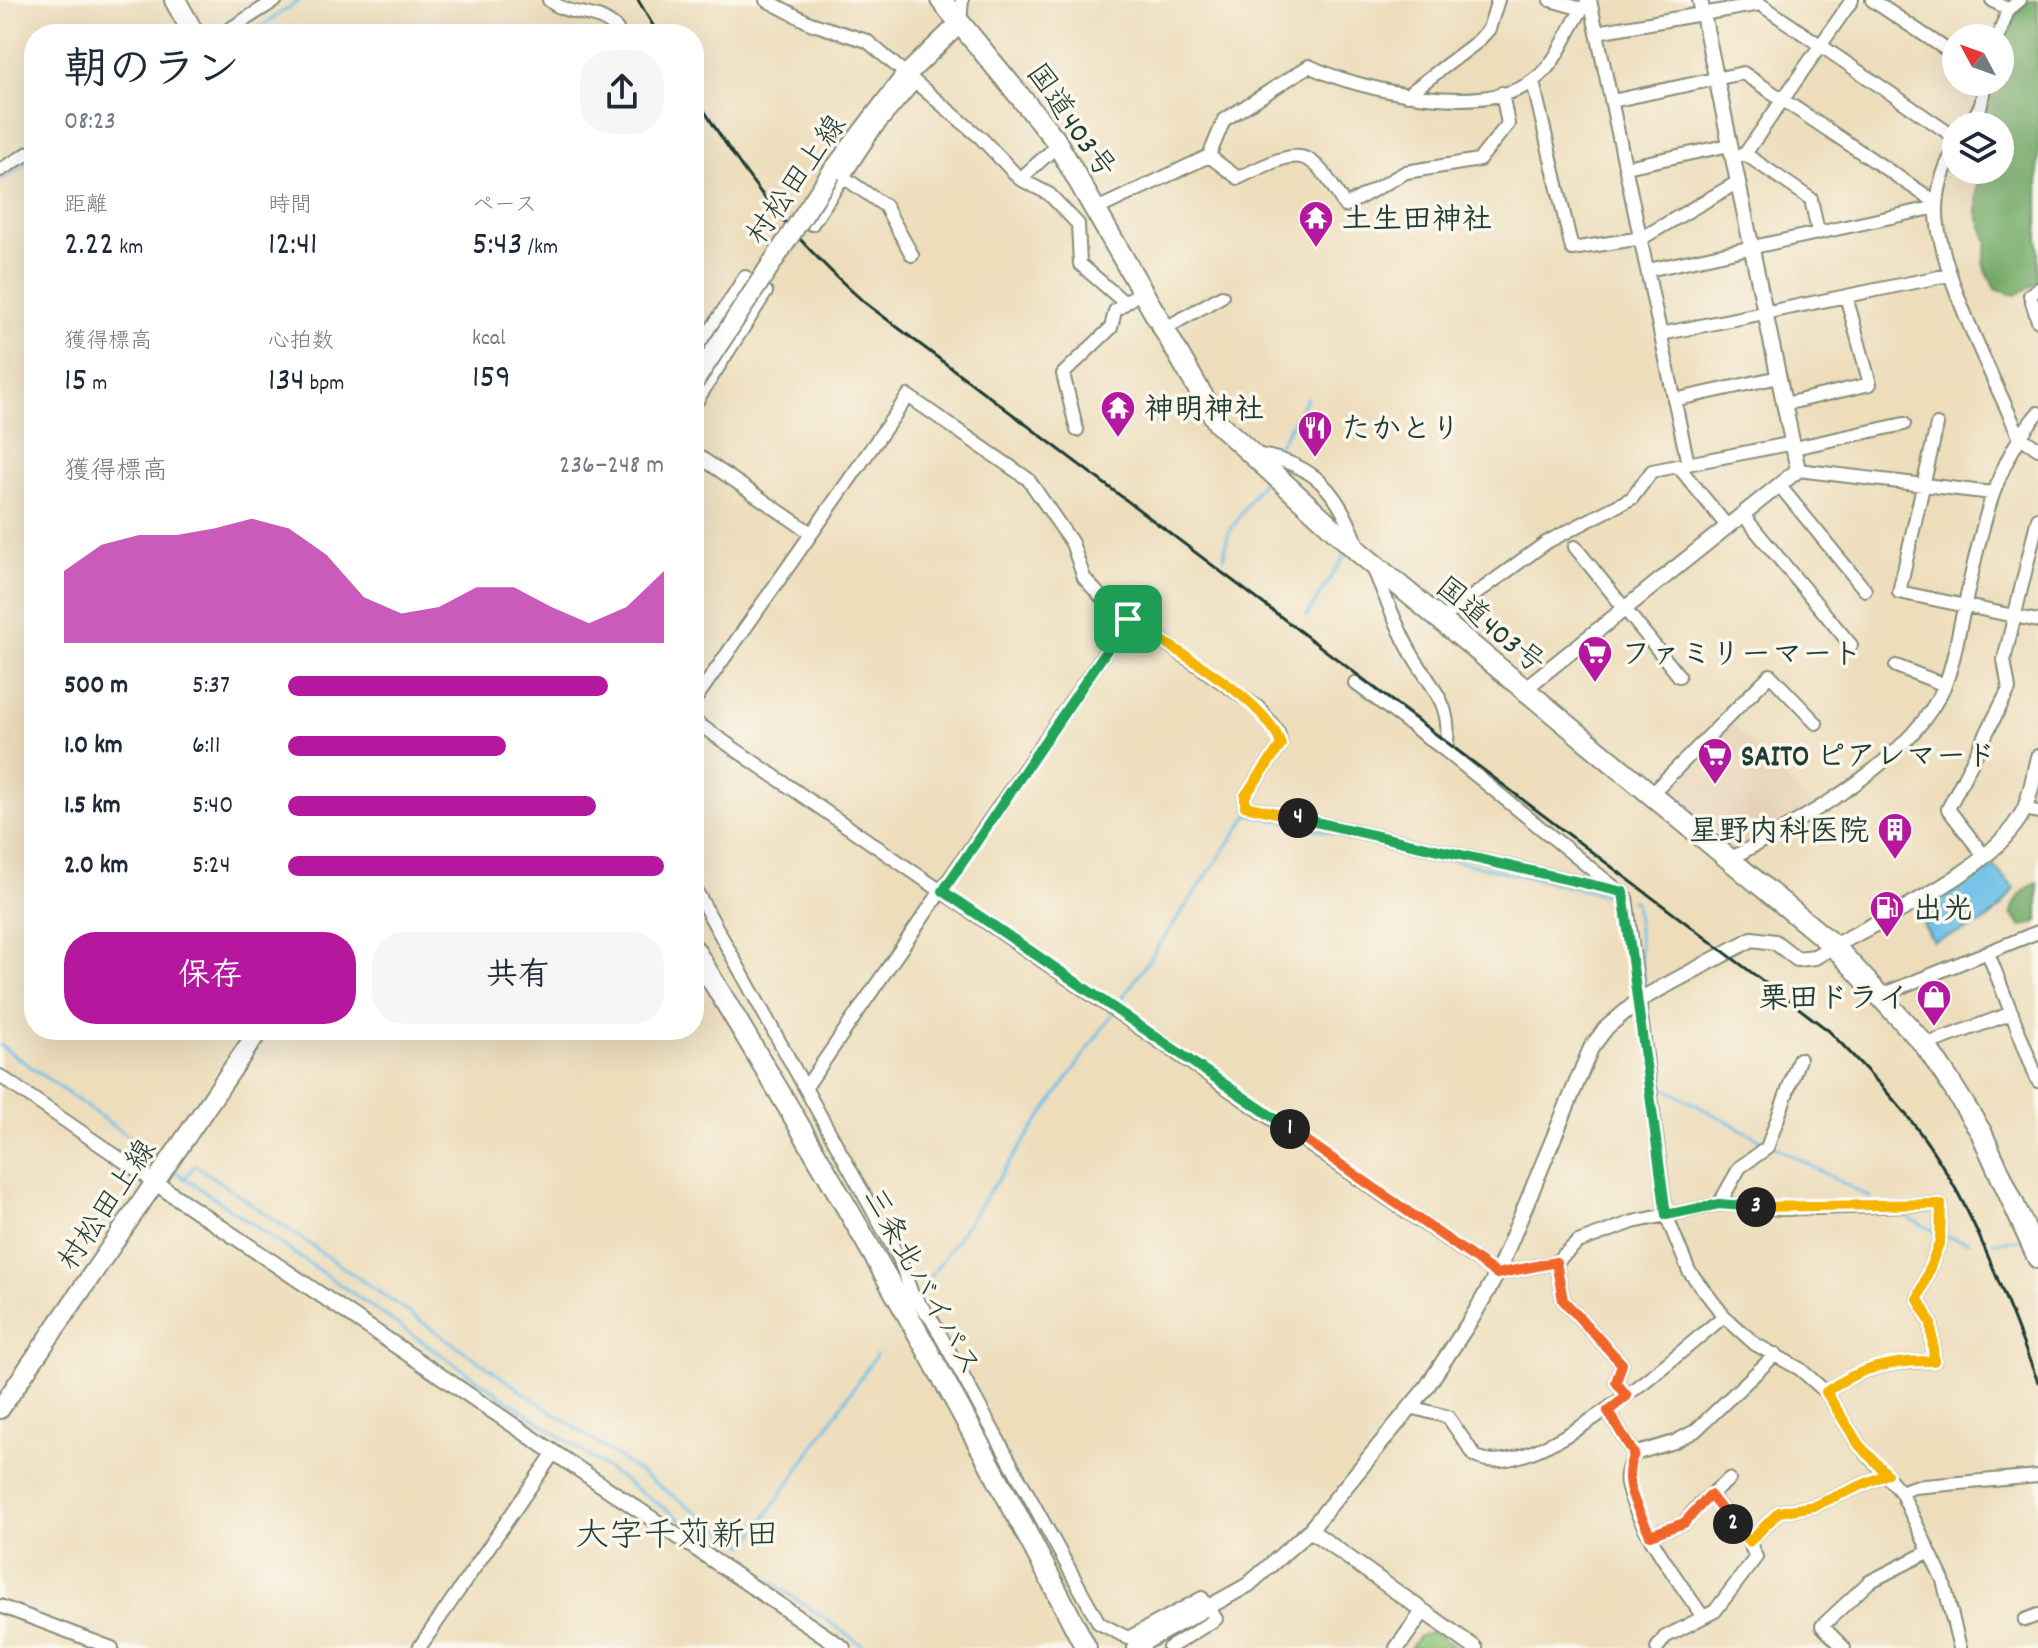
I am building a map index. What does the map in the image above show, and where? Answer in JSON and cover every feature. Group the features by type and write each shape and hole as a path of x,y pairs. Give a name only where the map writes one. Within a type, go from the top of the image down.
{"highway":[{"path":"175,0 188,24"},
{"name":"国道403号","path":"941,0 1058,145 1097,209 1133,297 1164,329 1218,423 1247,453 1365,557 1649,796 1834,946 1925,1045 1981,1132 2032,1223 2038,1258"},
{"name":"三条北バイパス","path":"704,966 793,1111 917,1328 1086,1648"}],"main road":[{"name":"村松田上線","path":"704,367 836,174 910,80 960,23"},
{"name":"村松田上線","path":"0,1409 252,1040"}],"street":[{"path":"238,24 276,0"},
{"path":"549,0 564,12 605,18 612,24"},
{"path":"766,0 810,23 867,41 981,138 1020,179 1049,194 1078,224 1080,264 1133,297 1115,311 1111,328 1063,374 1077,430"},
{"path":"960,23 962,0"},
{"path":"1407,95 1477,42 1489,29 1498,0"},
{"path":"1550,0 1587,3"},
{"path":"1736,152 1783,99 1852,0"},
{"path":"1872,0 1942,47"},
{"path":"1992,0 2008,10"},
{"path":"2003,24 2008,10 2020,0"},
{"path":"1587,3 1597,32 1642,238 1674,400 1683,465 1727,526"},
{"path":"1097,209 1209,156 1224,120 1309,66 1336,79 1440,99 1502,93 1533,82 1550,64 1587,3"},
{"path":"1597,32 1702,7 1760,4 1942,128"},
{"path":"1702,7 1716,78 1736,152 1738,182 1798,470"},
{"path":"1612,101 1743,73 1937,205"},
{"path":"1533,82 1572,249 1642,238 1738,182"},
{"path":"1209,156 1238,178 1283,157 1311,160 1323,168 1345,206 1406,172 1479,160 1508,124 1502,93"},
{"path":"1020,179 1058,145"},
{"path":"1626,167 1736,152 1811,199 1818,232"},
{"path":"0,170 24,156"},
{"path":"812,224 836,174 885,206 912,255"},
{"path":"1942,180 1937,205 1949,275 2019,436 2038,449"},
{"path":"1648,270 1937,205"},
{"path":"1661,334 1949,275"},
{"path":"704,341 745,277 766,292 704,389"},
{"path":"2038,289 2030,295 2038,321"},
{"path":"1164,329 1222,296"},
{"path":"1785,404 1870,384 1846,296"},
{"path":"1674,400 1779,377"},
{"path":"704,687 908,396 1028,479 1072,543 1084,578 1128,619 1260,709 1278,732 1281,745 1245,796 1245,806 1623,892"},
{"path":"1728,860 1816,810 1884,760 1914,732 1945,685 1992,493 2019,436 2038,413"},
{"path":"1440,620 1547,542 1632,498 1652,471 1904,424"},
{"path":"1937,425 1899,592 2038,621"},
{"path":"1247,453 1283,459 1324,482 1349,523 1410,651 1441,695 1448,721 1446,751"},
{"path":"704,460 811,533"},
{"path":"1523,690 1798,470 1992,493"},
{"path":"1779,485 1865,590"},
{"path":"1742,514 1851,645"},
{"path":"1985,857 1948,809 2009,689 2004,660 2038,518"},
{"path":"1575,547 1679,676"},
{"path":"806,1087 1128,619"},
{"path":"1896,666 1945,685"},
{"path":"1649,796 1770,675 1816,723"},
{"path":"1355,683 1623,892 1666,1215 1689,1271 1724,1316 1755,1344 1800,1369 1826,1392 1859,1445 1901,1492 1943,1580 1960,1648"},
{"path":"704,728 1497,1274 1556,1262 1578,1242 1666,1215 1719,1204 1782,1209 1941,1204 1940,1241 1918,1299 1931,1323 1934,1361 1891,1362 1843,1379 1826,1392"},
{"path":"1135,1648 1248,1585 1310,1530 1411,1407 1497,1274 1591,1048 1606,1028 1639,1000 1752,939 1775,942 1797,959 1806,961 1985,857 2031,810 2038,757"},
{"path":"704,905 899,1258 912,1294 932,1320 1099,1623 1128,1638 1202,1598 1209,1607 1216,1619 1169,1648"},
{"path":"1881,995 2038,932"},
{"path":"1988,953 2038,1081"},
{"path":"1925,1045 2012,1013"},
{"path":"1719,1204 1740,1167 1767,1148 1799,1059"},
{"path":"0,1076 163,1169 553,1454 843,1648"},
{"path":"1556,1262 1563,1300 1622,1364 1616,1382 1627,1396"},
{"path":"1411,1407 1448,1417 1475,1456 1498,1462 1584,1427 1627,1396 1724,1316"},
{"path":"1703,1617 1650,1535 1627,1485 1627,1469 1634,1454 1674,1442 1695,1431 1776,1354"},
{"path":"1608,1411 1634,1454"},
{"path":"419,1648 553,1454"},
{"path":"1749,1542 1779,1512 1814,1506 1887,1474"},
{"path":"1901,1492 1914,1487 2038,1476"},
{"path":"1650,1535 1684,1523 1729,1479"},
{"path":"1657,1648 1665,1637 1715,1611 1756,1557 1749,1542 1710,1495"},
{"path":"1310,1530 1475,1648"},
{"path":"1844,1648 1822,1626 1869,1582 1928,1552"},
{"path":"0,1606 112,1648"},
{"path":"1397,1648 1422,1613"},
{"path":"2025,1620 2038,1615"}],"shaded area":[{"path":"1727,719 1816,810 1728,860 1655,792"}],"green space":[{"path":"2029,0 2038,0 2038,283 2015,295 1995,289 1983,264 1988,242 1977,214 1977,184 2014,184 2014,112 1979,112 1985,96 2014,96 2014,24 2011,24"},
{"path":"2038,882 2038,921 2022,927 2011,914 2013,908 2024,891"},
{"path":"1433,1632 1457,1648 1410,1648 1419,1636"}],"water":[{"path":"1994,867 2014,888 2006,901 1980,924 1933,941 1917,913"}],"waterway":[{"path":"265,24 300,0"},
{"path":"0,180 24,166"},
{"path":"1276,450 1307,398"},
{"path":"1224,557 1228,534 1263,480"},
{"path":"1328,500 1339,521"},
{"path":"1306,617 1346,553"},
{"path":"1117,1006 1249,814 1619,898"},
{"path":"1631,900 1635,902 1645,992"},
{"path":"1646,1000 1653,1060"},
{"path":"922,1289 1113,1013"},
{"path":"0,1045 163,1161"},
{"path":"1655,1080 1655,1083 1765,1142"},
{"path":"1772,1145 1871,1198"},
{"path":"184,1179 195,1165 746,1546 876,1355"},
{"path":"172,1169 867,1648"},
{"path":"1895,1211 1938,1233"},
{"path":"1945,1236 1968,1242"},
{"path":"1993,1242 2020,1240"}],"railway":[{"path":"638,0 652,24"},
{"path":"704,110 770,205 813,253 864,302 1829,1031 1880,1084 1930,1146 1983,1244 2038,1382"}],"place":[{"name":"土生田神社","path":"1316,249"},
{"name":"神明神社","path":"1118,439"},
{"name":"たかとり","path":"1315,459"},
{"name":"ファミリーマート","path":"1595,684"},
{"name":"SAITO ピアレマード","path":"1715,786"},
{"name":"星野内科医院","path":"1895,861"},
{"name":"出光","path":"1887,939"},
{"name":"栗田ドライ","path":"1934,1028"}],"district":[{"name":"大字千苅新田","path":"677,1533"}],"route":[{"path":"1128,619 1260,709 1278,732 1281,745 1245,796 1245,806 1623,892 1666,1215 1719,1204 1782,1209 1941,1204 1940,1241 1918,1299 1931,1323 1934,1361 1891,1362 1843,1379 1826,1392 1859,1445 1887,1474 1814,1506 1779,1512 1749,1542 1710,1495 1684,1523 1650,1535 1627,1485 1627,1469 1634,1454 1608,1411 1627,1396 1616,1382 1622,1364 1563,1300 1556,1262 1497,1274 943,891 1128,619"}]}
